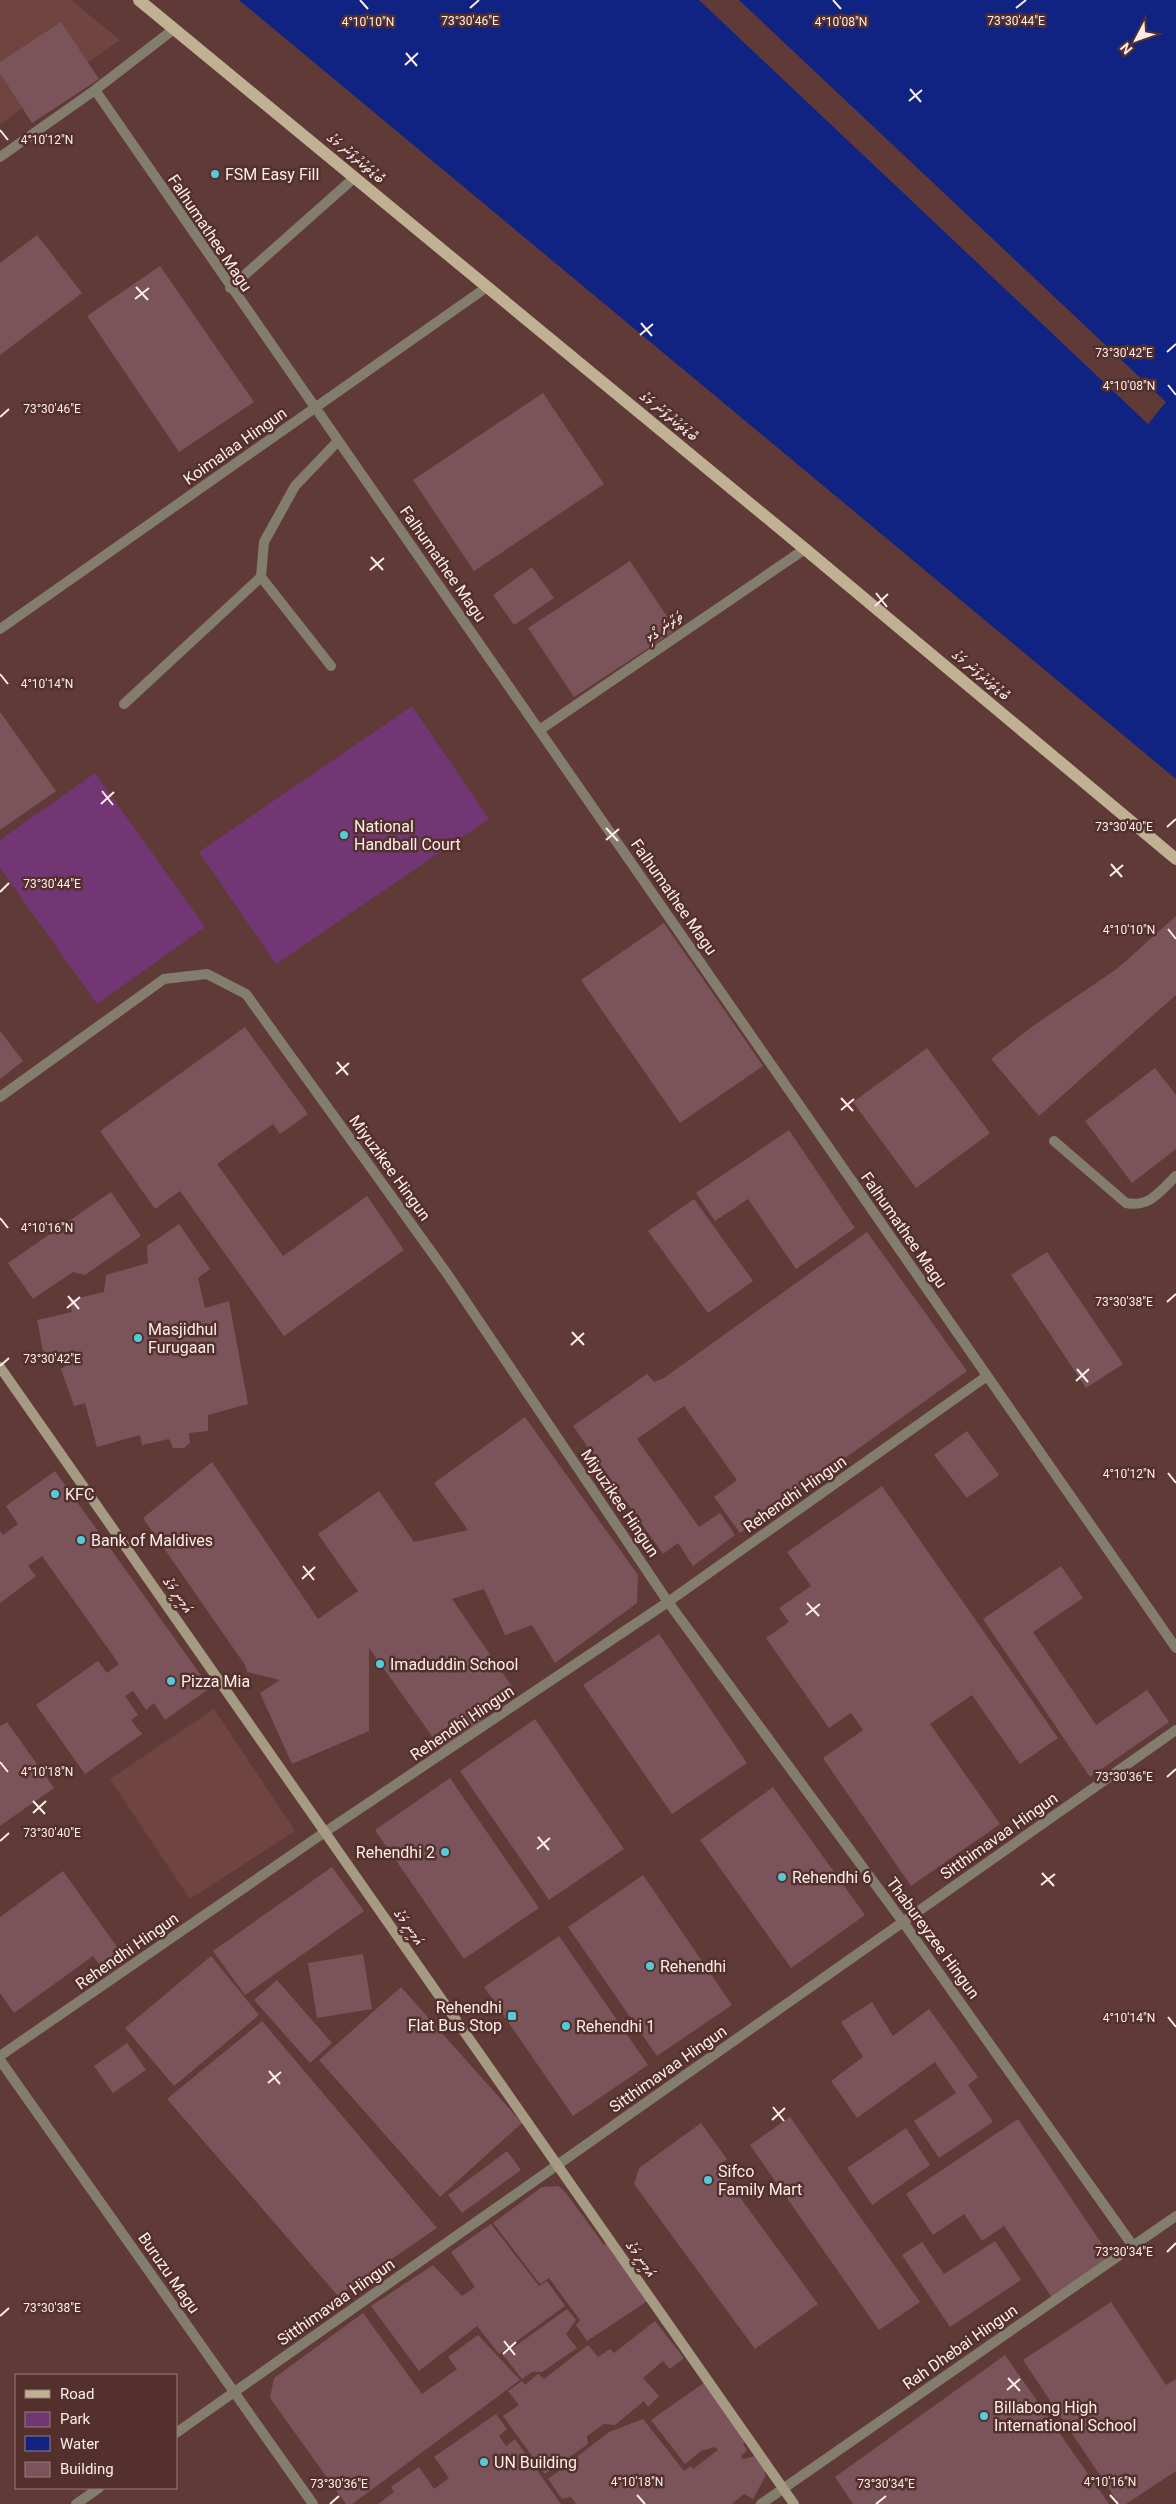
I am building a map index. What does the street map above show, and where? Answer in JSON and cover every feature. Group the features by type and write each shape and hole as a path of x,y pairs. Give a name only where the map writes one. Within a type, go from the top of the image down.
{"main road":[{"name":"ބޮޑުތަކުރުފާނު މަގު","path":"139,0 805,549 1176,859"}],"street":[{"path":"0,157 94,90 174,29"},
{"name":"Falhumathee Magu","path":"94,90 230,288 541,730 1176,1648"},
{"path":"230,288 354,178"},
{"name":"Koimalaa Hingun","path":"0,629 487,287"},
{"path":"124,704 261,577 264,542 295,486 338,441"},
{"name":"ތަރާނަ ގޯޅި","path":"541,730 805,549"},
{"path":"261,577 331,666"},
{"name":"Miyuzikee Hingun","path":"0,1097 164,979 207,974 246,994 448,1275 668,1602"},
{"path":"1054,1141 1126,1203 1138,1206 1152,1199 1176,1176"},
{"name":"އަމީނީ މަގު","path":"0,1367 794,2504"},
{"name":"Rehendhi Hingun","path":"0,2058 325,1832 668,1602 987,1376"},
{"name":"Thabureyzee Hingun","path":"668,1602 903,1922 1133,2246"},
{"name":"Sitthimavaa Hingun","path":"178,2432 1176,1730"},
{"name":"Buruzu Magu","path":"0,2058 313,2504"},
{"name":"Rah Dhebai Hingun","path":"761,2504 1176,2216"},
{"path":"76,2504 98,2489"}],"shaded area":[{"path":"0,0 71,0 120,40 0,124"},
{"path":"214,1709 295,1831 190,1899 110,1779"}],"green space":[{"name":"National Handball Court","path":"412,706 489,819 276,964 199,852"},
{"path":"95,773 205,927 97,1004 0,868 0,840"}],"water":[{"path":"239,0 1176,0 1176,779"}],"pier":[{"path":"699,0 739,0 1166,402 1148,424"}],"building":[{"path":"61,22 99,79 32,123 0,73 0,62"},
{"path":"37,235 82,293 0,355 0,263"},
{"path":"160,266 254,402 179,452 87,316"},
{"path":"543,393 604,484 474,571 413,480"},
{"path":"630,561 676,630 574,697 528,628"},
{"path":"532,567 554,598 514,625 493,595"},
{"path":"0,714 56,791 0,830"},
{"path":"1176,916 1176,995 1039,1116 991,1059 1033,1026 1118,968"},
{"path":"664,923 763,1066 680,1123 581,980"},
{"path":"245,1027 308,1114 280,1134 273,1124 217,1164 283,1256 367,1196 404,1250 284,1336 180,1191 155,1209 100,1131"},
{"path":"0,1031 23,1061 0,1079"},
{"path":"927,1048 990,1133 916,1188 853,1102"},
{"path":"1155,1068 1176,1095 1176,1149 1132,1183 1085,1121"},
{"path":"789,1130 855,1228 796,1269 748,1199 715,1221 696,1193"},
{"path":"111,1192 141,1236 85,1275 73,1272 33,1299 8,1263"},
{"path":"694,1199 753,1281 708,1313 648,1231"},
{"name":"Masjidhul Furugaan","path":"179,1224 210,1269 198,1278 205,1308 229,1301 248,1404 208,1415 208,1431 189,1433 190,1443 184,1448 173,1448 169,1439 142,1445 140,1435 97,1447 85,1403 74,1406 61,1369 70,1363 69,1356 45,1361 37,1320 72,1312 70,1300 104,1292 106,1275 148,1263 147,1246"},
{"path":"867,1232 967,1371 740,1533 714,1497 737,1480 684,1406 637,1439 699,1527 720,1513 735,1535 693,1566 678,1543 663,1554 573,1426 647,1374 654,1382 664,1378"},
{"path":"1047,1252 1123,1364 1086,1388 1011,1275"},
{"path":"525,1417 638,1575 637,1603 555,1663 532,1625 505,1635 484,1589 452,1599 515,1691 444,1753 369,1648 369,1731 292,1764 260,1693 280,1680 247,1672 245,1665 143,1518 212,1462 318,1619 358,1591 318,1534 379,1491 414,1542 468,1530 434,1483"},
{"path":"967,1431 999,1475 967,1498 934,1455"},
{"path":"55,1471 210,1688 165,1720 154,1703 146,1710 133,1691 125,1696 138,1715 131,1720 142,1734 85,1774 36,1705 98,1661 107,1673 119,1664 42,1556 28,1566 36,1576 0,1603 0,1531 3,1535 18,1524 6,1506"},
{"path":"882,1486 1058,1738 1020,1764 972,1695 930,1724 1000,1824 911,1886 823,1758 863,1730 851,1713 829,1728 766,1638 789,1622 779,1608 811,1586 787,1552"},
{"path":"1061,1566 1083,1598 1033,1632 1096,1725 1147,1690 1169,1722 1090,1777 983,1619"},
{"path":"659,1634 747,1763 672,1814 583,1685"},
{"path":"535,1719 624,1849 549,1900 460,1771"},
{"path":"7,1722 54,1788 0,1826 0,1726"},
{"name":"Rehendhi 2","path":"450,1778 539,1908 464,1959 375,1830"},
{"name":"Rehendhi 6","path":"773,1787 865,1915 791,1968 700,1840"},
{"path":"332,1867 364,1911 245,1995 213,1951"},
{"path":"63,1871 127,1961 107,1975 93,1956 14,2013 0,1993 0,1917"},
{"name":"Rehendhi","path":"643,1875 732,2005 657,2056 568,1927"},
{"name":"Rehendhi 1","path":"559,1936 648,2065 573,2116 484,1987"},
{"path":"363,1954 372,2009 317,2018 308,1963"},
{"path":"211,1956 259,2015 174,2086 125,2028"},
{"path":"277,1980 332,2043 310,2063 254,2000"},
{"path":"401,1987 522,2123 440,2197 319,2060"},
{"path":"872,2002 893,2036 929,2009 978,2077 968,2085 993,2122 939,2158 914,2121 956,2093 935,2062 857,2118 831,2081 863,2057 841,2022"},
{"path":"262,2021 437,2228 338,2296 167,2099"},
{"path":"127,2043 146,2070 113,2093 94,2066"},
{"path":"790,2117 920,2302 879,2330 750,2145"},
{"path":"1018,2119 1112,2259 1053,2299 1004,2226 982,2241 964,2214 933,2235 906,2194"},
{"path":"701,2123 727,2159 717,2166 818,2304 755,2349 634,2184 639,2168"},
{"path":"906,2128 930,2165 872,2205 847,2168"},
{"path":"507,2151 521,2170 462,2213 448,2195"},
{"path":"558,2186 566,2193 604,2245 609,2241 649,2300 587,2341 576,2325 580,2320 549,2278 540,2284 493,2223 542,2187"},
{"path":"491,2224 539,2286 547,2281 565,2306 499,2354 477,2326 419,2371 371,2306 433,2265 462,2296 475,2287 451,2252"},
{"path":"995,2241 1021,2280 950,2327 902,2255 922,2242 944,2274"},
{"path":"1111,2302 1166,2385 1176,2379 1176,2471 1126,2504 1119,2504 1023,2360"},
{"path":"567,2309 576,2320 566,2334 577,2348 542,2372 532,2372 522,2379 503,2355"},
{"path":"363,2313 422,2394 457,2369 448,2357 478,2335 520,2380 352,2504 346,2504 270,2398 274,2378"},
{"path":"655,2321 684,2358 670,2369 663,2361 643,2378 659,2396 648,2407 644,2401 615,2425 604,2424 587,2436 588,2444 545,2474 503,2416 519,2405 508,2391 522,2381 525,2385 538,2374 544,2379 588,2345 598,2357 610,2349 614,2353"},
{"name":"Billabong High International School","path":"1005,2355 1109,2504 853,2504 835,2477"},
{"path":"705,2382 749,2439 743,2444 747,2450 741,2456 743,2459 755,2456 765,2469 765,2477 753,2499 744,2494 732,2504 576,2504 571,2497 562,2499 548,2479 609,2432 643,2419 684,2471 691,2466 693,2469 718,2450 715,2447 701,2451 685,2464 651,2420"},
{"name":"UN Building","path":"496,2414 507,2429 499,2436 506,2446 515,2439 561,2504 378,2504 394,2492 391,2487 419,2467 434,2489 449,2478 434,2457"}],"place":[{"name":"FSM Easy Fill","path":"215,174"},
{"name":"National Handball Court","path":"344,835"},
{"name":"Masjidhul Furugaan","path":"138,1338"},
{"name":"KFC","path":"55,1494"},
{"name":"Bank of Maldives","path":"81,1540"},
{"name":"Imaduddin School","path":"380,1664"},
{"name":"Pizza Mia","path":"171,1681"},
{"name":"Rehendhi 2","path":"445,1852"},
{"name":"Rehendhi 6","path":"782,1877"},
{"name":"Rehendhi","path":"650,1966"},
{"name":"Rehendhi Flat Bus Stop","path":"512,2016"},
{"name":"Rehendhi 1","path":"566,2026"},
{"name":"Sifco Family Mart","path":"708,2180"},
{"name":"Billabong High International School","path":"984,2416"},
{"name":"UN Building","path":"484,2462"}]}
